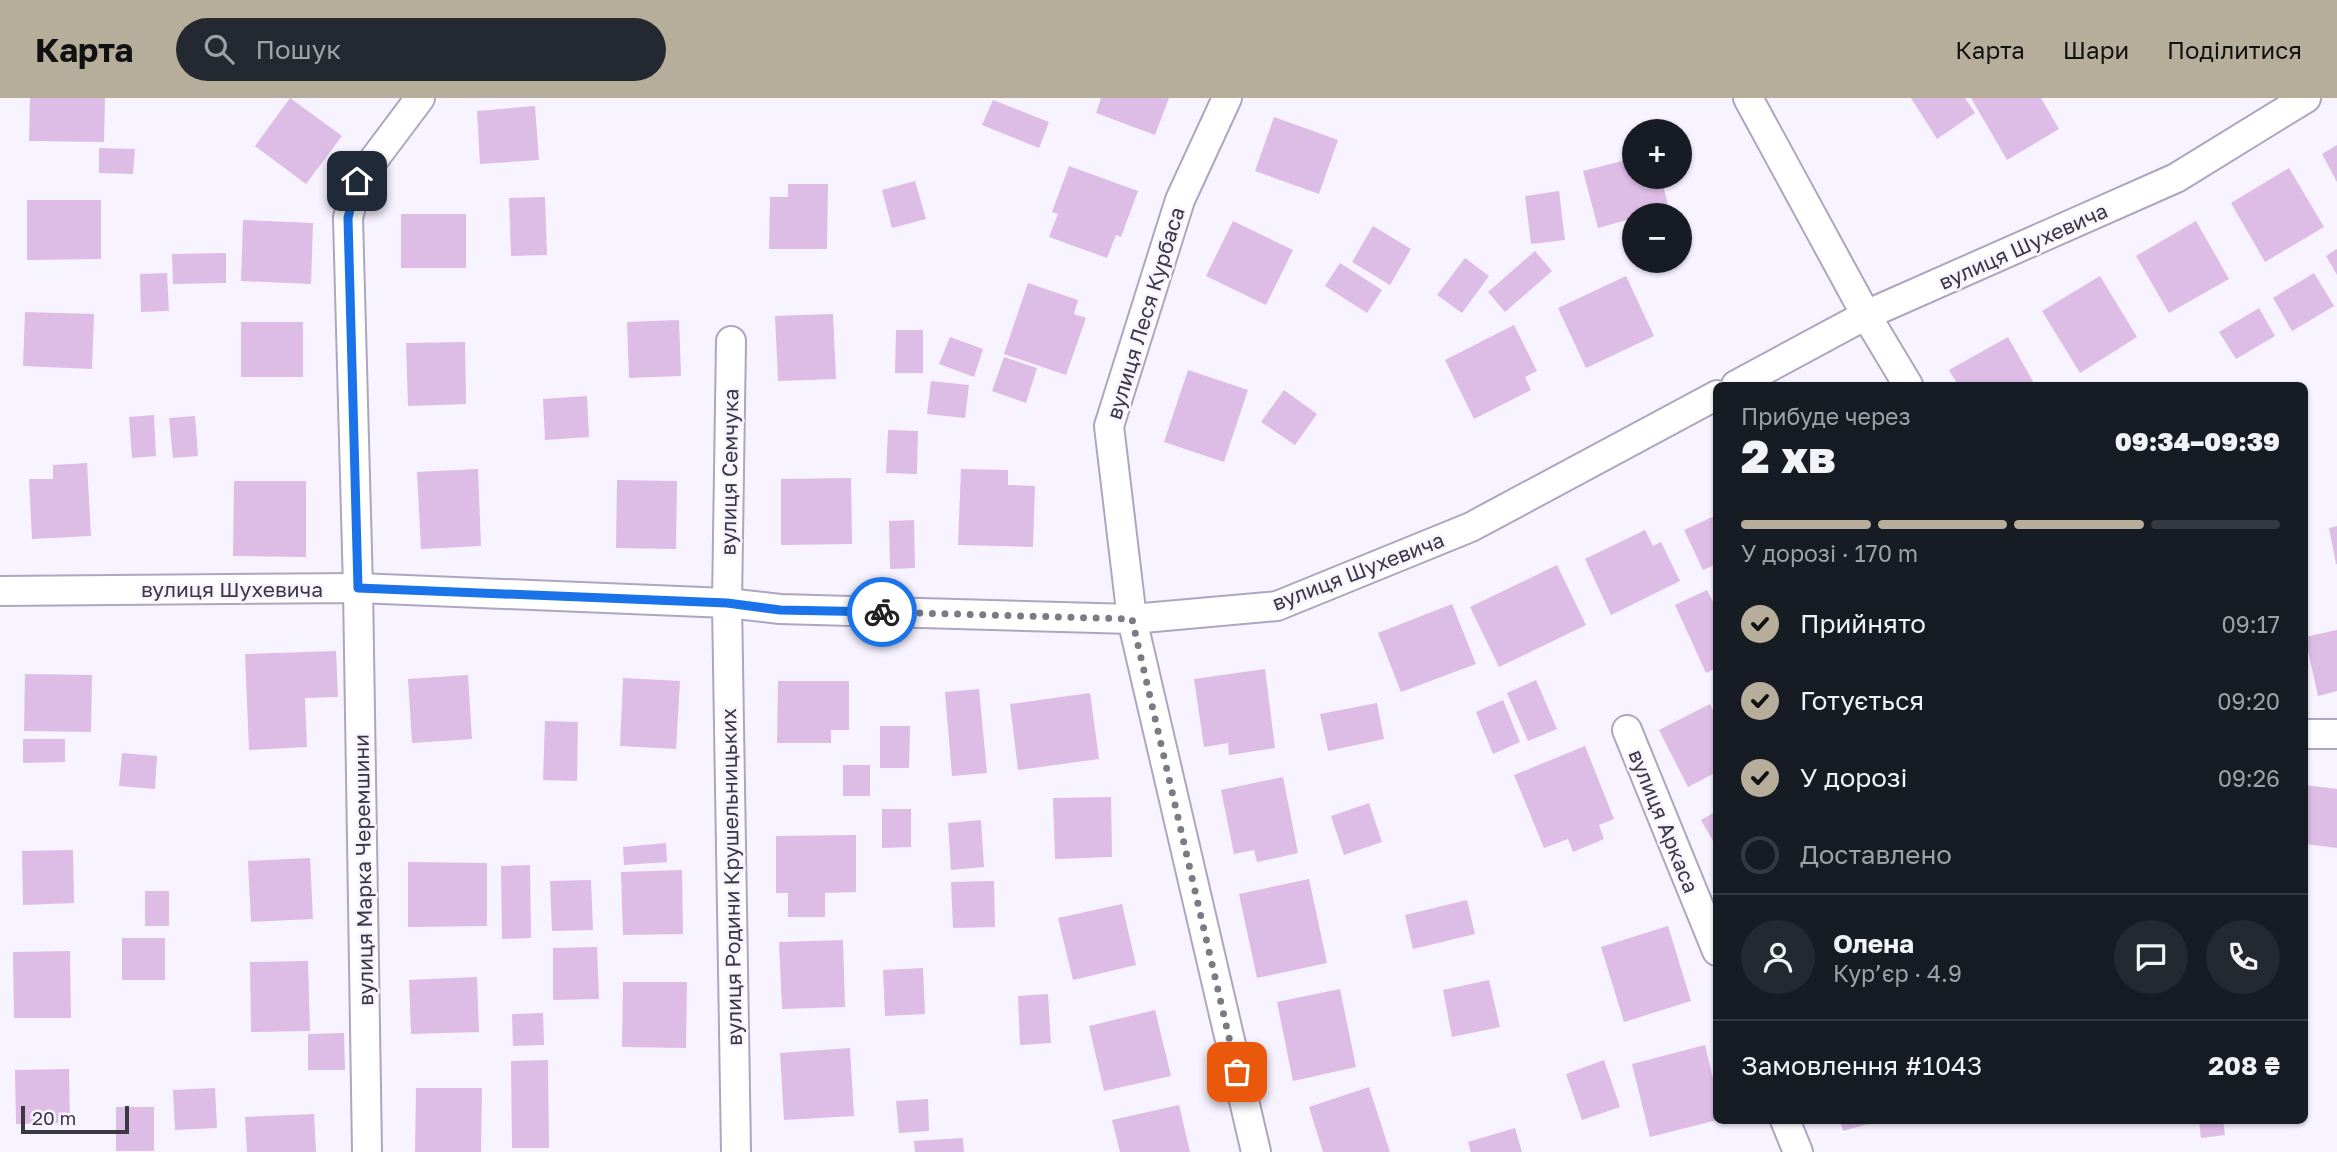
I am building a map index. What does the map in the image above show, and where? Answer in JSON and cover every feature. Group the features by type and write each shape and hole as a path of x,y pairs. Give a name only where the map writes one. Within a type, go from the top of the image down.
{"street":[{"name":"вулиця Марка Черемшини","path":"367,1152 358,588 348,218 357,181 420,98"},
{"name":"вулиця Леся Курбаса","path":"1227,98 1180,200 1108,426 1132,619 1256,1152"},
{"path":"1748,98 1866,315 1906,382"},
{"name":"вулиця Шухевича","path":"1742,382 1866,315 2176,178 2306,98"},
{"name":"вулиця Семчука","path":"727,603 731,341"},
{"name":"вулиця Шухевича","path":"0,591 358,588 727,603 780,610 1132,619 1277,607 1471,527 1713,397"},
{"name":"вулиця Родини Крушельницьких","path":"727,603 736,1152"},
{"name":"вулиця Аркаса","path":"1627,730 1713,941"},
{"path":"2308,734 2337,734"},
{"path":"1787,1124 1798,1152"}],"building":[{"path":"30,98 105,98 104,142 29,141"},
{"path":"290,98 342,136 306,184 255,146"},
{"path":"1101,98 1169,98 1155,135 1096,113"},
{"path":"1911,98 1965,98 1975,113 1937,139"},
{"path":"1971,98 2041,98 2059,129 2007,160"},
{"path":"993,100 1049,122 1039,148 982,125"},
{"path":"535,106 539,160 480,164 477,111"},
{"path":"1274,117 1338,140 1319,194 1255,171"},
{"path":"2337,145 2337,182 2322,154"},
{"path":"99,148 135,149 133,174 99,173"},
{"path":"1622,161 1622,189 1664,189 1668,203 1622,203 1622,221 1598,228 1583,171"},
{"path":"1069,166 1138,191 1121,237 1116,235 1107,258 1049,237 1058,214 1052,212"},
{"path":"2289,168 2324,227 2265,262 2231,203"},
{"path":"915,181 926,219 892,228 882,190"},
{"path":"788,184 828,184 827,249 769,249 770,197 788,197"},
{"path":"1559,191 1565,240 1531,244 1525,196"},
{"path":"545,197 547,255 511,256 509,198"},
{"path":"27,200 101,200 101,259 27,260"},
{"path":"401,214 466,214 466,268 401,268"},
{"path":"243,220 313,223 311,284 241,281"},
{"path":"1233,221 1293,250 1266,305 1206,276"},
{"path":"2196,221 2229,279 2169,313 2136,256"},
{"path":"1373,226 1411,249 1390,285 1352,262"},
{"path":"2337,249 2337,275 2326,256"},
{"path":"1535,251 1552,271 1505,312 1488,292"},
{"path":"226,253 226,283 173,284 172,254"},
{"path":"1465,258 1489,276 1462,313 1437,295"},
{"path":"1340,263 1382,290 1367,313 1325,286"},
{"path":"167,273 169,311 141,312 140,274"},
{"path":"2314,273 2334,306 2292,331 2273,298"},
{"path":"1626,276 1654,336 1586,368 1558,308"},
{"path":"2100,276 2137,337 2080,373 2042,311"},
{"path":"1028,283 1078,300 1074,314 1086,318 1066,375 1004,354"},
{"path":"2259,308 2275,336 2236,359 2219,332"},
{"path":"25,312 94,314 92,369 23,366"},
{"path":"833,314 836,379 778,381 775,316"},
{"path":"679,320 681,376 629,378 627,322"},
{"path":"241,322 303,322 303,377 241,377"},
{"path":"1514,325 1537,371 1525,377 1531,390 1474,419 1445,360"},
{"path":"896,330 923,330 923,373 895,373"},
{"path":"950,337 983,349 974,377 939,364"},
{"path":"2008,337 2033,382 1956,382 1949,370"},
{"path":"465,342 466,404 408,406 406,343"},
{"path":"1004,357 1037,368 1026,403 992,391"},
{"path":"1188,370 1248,390 1224,462 1164,442"},
{"path":"931,381 969,385 965,418 927,414"},
{"path":"1284,390 1317,414 1295,445 1261,422"},
{"path":"587,396 589,437 545,440 543,399"},
{"path":"154,415 156,456 132,458 129,417"},
{"path":"195,416 198,456 173,458 169,418"},
{"path":"888,430 918,431 917,474 886,473"},
{"path":"87,463 91,536 32,539 29,479 53,479 53,465"},
{"path":"478,469 481,546 421,549 417,472"},
{"path":"961,469 1008,470 1008,485 1035,486 1033,547 958,545"},
{"path":"851,478 852,544 781,545 781,479"},
{"path":"617,480 677,481 676,549 616,548"},
{"path":"234,481 306,481 306,557 233,556"},
{"path":"1713,517 1713,566 1703,570 1684,530"},
{"path":"914,520 915,568 890,569 889,521"},
{"path":"2337,526 2337,564 2336,564 2329,528"},
{"path":"1645,530 1653,546 1661,542 1680,581 1611,615 1585,559"},
{"path":"1557,565 1586,625 1499,667 1470,607"},
{"path":"1707,590 1713,602 1713,670 1706,673 1675,605"},
{"path":"1452,604 1476,664 1401,692 1378,633"},
{"path":"2337,630 2337,691 2318,696 2308,651 2308,636"},
{"path":"336,651 338,697 305,698 307,747 249,750 245,654"},
{"path":"1265,669 1275,748 1229,755 1228,743 1204,747 1194,679"},
{"path":"25,674 92,675 91,732 24,731"},
{"path":"468,675 472,739 412,743 408,679"},
{"path":"623,678 680,681 676,749 620,746"},
{"path":"1536,680 1557,729 1528,741 1507,693"},
{"path":"778,681 849,681 849,730 831,730 831,743 777,743"},
{"path":"979,689 987,773 952,776 945,692"},
{"path":"1090,693 1099,759 1018,770 1010,704"},
{"path":"1503,700 1520,742 1493,754 1476,712"},
{"path":"1377,703 1384,739 1328,751 1320,714"},
{"path":"1710,704 1713,710 1713,774 1688,787 1659,730"},
{"path":"545,721 578,722 577,781 543,780"},
{"path":"880,726 910,726 909,768 880,768"},
{"path":"23,739 65,739 65,762 23,763"},
{"path":"1585,746 1614,819 1599,825 1604,839 1573,852 1568,839 1544,848 1514,775"},
{"path":"122,753 157,756 155,789 119,786"},
{"path":"843,765 870,765 870,796 843,796"},
{"path":"1283,777 1298,853 1257,862 1254,850 1234,854 1221,790"},
{"path":"2308,785 2337,789 2337,848 2308,844"},
{"path":"1111,797 1112,857 1055,859 1053,798"},
{"path":"1369,803 1382,842 1344,855 1331,816"},
{"path":"882,809 911,809 911,847 882,848"},
{"path":"1713,813 1713,841 1701,820"},
{"path":"981,820 984,867 951,870 948,823"},
{"path":"856,835 856,892 825,893 825,917 788,917 788,893 776,893 776,836"},
{"path":"666,843 667,862 624,865 623,847"},
{"path":"73,850 74,903 23,905 22,851"},
{"path":"310,858 313,919 251,922 248,861"},
{"path":"408,862 487,863 487,926 408,927"},
{"path":"530,865 531,938 502,939 501,866"},
{"path":"682,870 683,934 623,935 621,872"},
{"path":"1309,879 1327,963 1257,978 1239,894"},
{"path":"591,880 593,930 552,931 550,881"},
{"path":"994,881 995,927 953,928 951,882"},
{"path":"145,891 169,891 169,926 145,926"},
{"path":"1467,900 1475,934 1413,949 1405,915"},
{"path":"1122,904 1136,965 1073,980 1058,918"},
{"path":"1668,926 1691,1001 1624,1022 1601,947"},
{"path":"122,938 165,938 165,980 122,980"},
{"path":"843,940 845,1007 782,1009 779,942"},
{"path":"597,947 599,999 553,1000 553,948"},
{"path":"70,951 71,1018 14,1018 13,952"},
{"path":"308,961 310,1031 251,1032 250,962"},
{"path":"923,968 925,1014 885,1016 883,970"},
{"path":"477,977 479,1032 411,1034 409,980"},
{"path":"1489,980 1500,1027 1452,1037 1443,990"},
{"path":"623,982 687,982 686,1048 622,1047"},
{"path":"1340,989 1356,1067 1293,1081 1277,1002"},
{"path":"1048,994 1051,1043 1020,1045 1018,996"},
{"path":"1155,1010 1171,1076 1104,1091 1089,1026"},
{"path":"543,1013 544,1045 513,1046 512,1014"},
{"path":"344,1033 345,1070 308,1070 308,1034"},
{"path":"1705,1045 1713,1078 1713,1121 1650,1137 1632,1064"},
{"path":"850,1048 854,1116 784,1120 780,1053"},
{"path":"548,1060 549,1148 512,1148 511,1061"},
{"path":"1604,1060 1620,1107 1582,1120 1566,1074"},
{"path":"69,1069 70,1123 16,1124 15,1070"},
{"path":"1369,1087 1390,1152 1323,1152 1309,1107"},
{"path":"215,1088 217,1128 175,1130 173,1090"},
{"path":"416,1088 482,1088 481,1152 415,1152"},
{"path":"928,1099 929,1131 899,1133 896,1101"},
{"path":"1179,1105 1190,1152 1120,1152 1112,1120"},
{"path":"116,1107 154,1107 154,1151 116,1151"},
{"path":"314,1114 316,1152 247,1152 245,1117"},
{"path":"1841,1124 1868,1124 1843,1131"},
{"path":"2199,1124 2224,1124 2225,1135 2201,1138"},
{"path":"1515,1128 1522,1152 1471,1152 1468,1142"},
{"path":"963,1138 964,1152 915,1152 914,1141"}],"way so far":[{"path":"882,612 1132,619 1237,1072"}],"route":[{"path":"357,181 348,218 358,588 727,603 780,610 882,612"}]}
